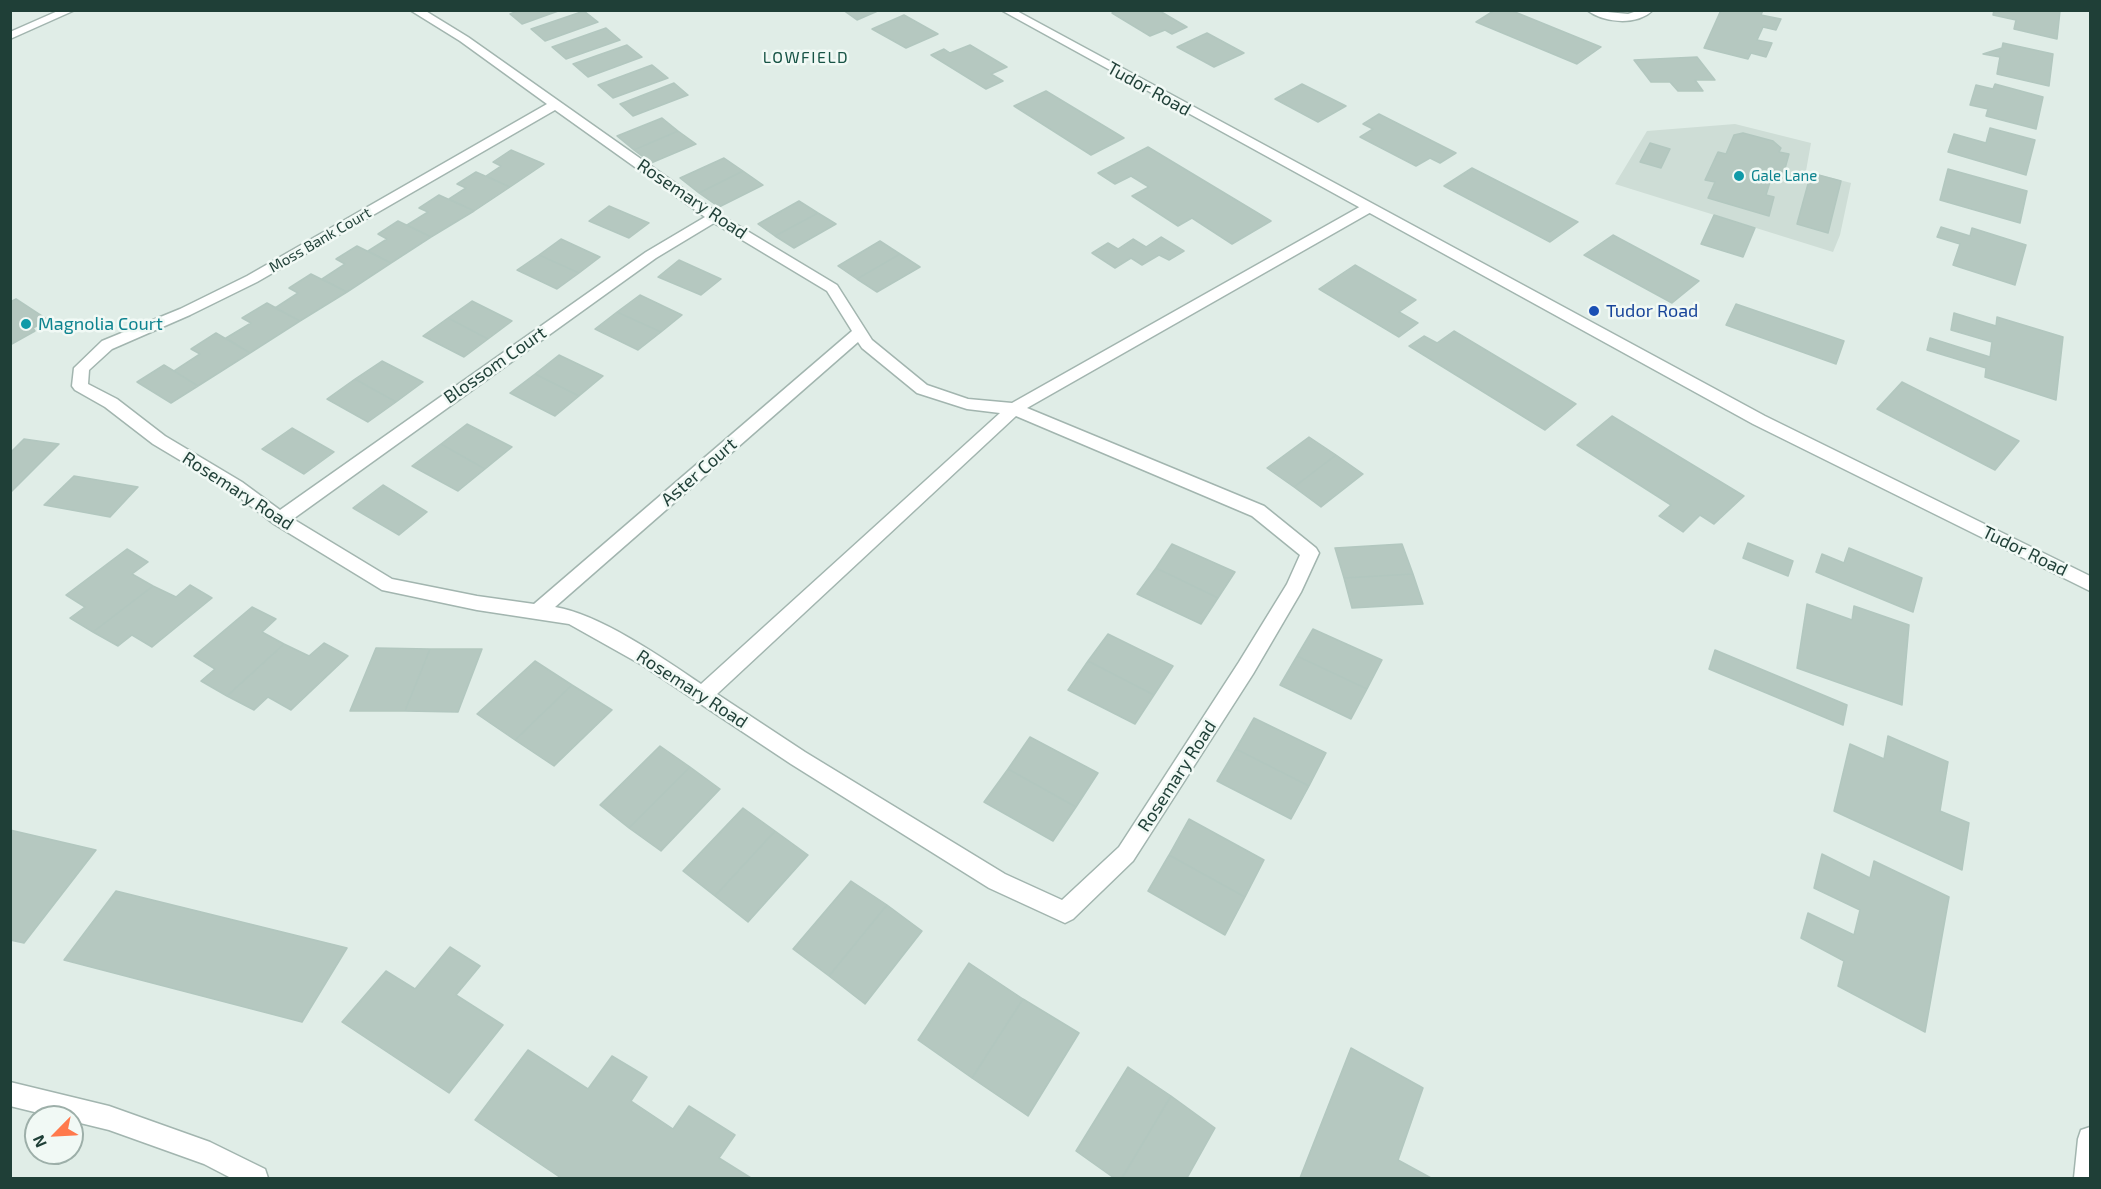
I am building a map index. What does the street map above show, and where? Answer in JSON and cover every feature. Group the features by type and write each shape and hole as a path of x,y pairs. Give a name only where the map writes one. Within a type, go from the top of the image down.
{"street":[{"path":"10,36 70,10"},
{"name":"Rosemary Road","path":"82,368 80,386 111,403 159,440 236,486 280,519 388,585 477,603 572,617 649,659 798,758 987,875 1065,912 1126,854 1246,668 1295,587 1310,553 1258,511 1014,409 967,404 922,389 867,344 832,288 714,217 464,39 415,10"},
{"name":"Tudor Road","path":"1006,10 1759,420 2091,584"},
{"path":"1592,10 1613,17 1634,18 1648,10"},
{"name":"Moss Bank Court","path":"82,368 107,345 185,312 252,279 556,104"},
{"path":"702,694 1014,409 1368,208"},
{"name":"Blossom Court","path":"280,519 651,255 714,217"},
{"name":"Aster Court","path":"537,612 860,332"},
{"path":"10,1094 109,1118 210,1154 256,1179"},
{"path":"2086,1179 2091,1139"}],"shaded area":[{"path":"1735,124 1811,143 1806,171 1851,183 1840,235 1833,252 1615,184 1647,131"}],"building":[{"path":"520,10 561,10 522,24 510,14"},
{"path":"843,10 880,10 857,20"},
{"path":"1119,10 1158,10 1187,27 1172,34 1165,30 1150,36 1112,13"},
{"path":"1495,10 1510,10 1601,47 1577,64 1476,22"},
{"path":"1721,10 1763,10 1761,15 1781,19 1776,30 1763,27 1757,40 1772,43 1766,57 1751,53 1748,59 1704,48"},
{"path":"1994,10 2060,11 2057,39 2014,29 2016,20 1993,15"},
{"path":"584,11 598,22 545,41 531,29"},
{"path":"904,15 938,34 906,48 872,29"},
{"path":"606,28 620,40 566,59 552,47"},
{"path":"1207,33 1244,53 1214,67 1177,47"},
{"path":"2003,43 2053,54 2049,86 1997,74 2000,57 1983,54 2002,48"},
{"path":"627,45 642,57 588,77 573,64"},
{"path":"970,45 1007,67 991,74 1003,81 986,89 931,55 944,49 950,53"},
{"path":"1697,57 1715,80 1695,80 1703,91 1678,91 1670,82 1651,82 1634,60"},
{"path":"652,65 668,78 613,98 598,85"},
{"path":"674,83 688,95 633,116 620,104"},
{"path":"1302,84 1346,106 1318,122 1275,99"},
{"path":"1995,84 2043,97 2036,129 1986,116 1988,109 1970,105 1976,85 1993,89"},
{"path":"1046,91 1124,138 1091,155 1014,106"},
{"path":"1379,114 1456,153 1440,163 1430,158 1416,166 1360,137 1373,129 1363,124"},
{"path":"662,118 678,131 634,150 617,136"},
{"path":"1990,128 2035,140 2026,175 1948,152 1954,134 1986,143"},
{"path":"678,131 696,144 651,163 634,150"},
{"name":"Gale Lane","path":"1743,133 1773,141 1781,148 1779,152 1789,154 1784,172 1774,169 1766,195 1774,197 1769,216 1708,198 1715,182 1705,180 1718,152 1726,154 1734,135"},
{"path":"1650,143 1670,149 1661,168 1640,162"},
{"path":"1148,147 1271,221 1232,244 1192,218 1178,226 1132,196 1149,187 1131,176 1115,184 1098,173"},
{"path":"511,150 544,164 510,187 486,176 501,166 493,162"},
{"path":"724,158 743,171 699,193 680,178"},
{"path":"1472,168 1578,222 1550,242 1444,186"},
{"path":"1948,169 2027,191 2020,223 1940,200"},
{"path":"743,171 763,185 719,207 699,193"},
{"path":"476,172 510,187 474,211 449,199 466,188 457,184"},
{"name":"Gale Lane","path":"1811,173 1841,181 1828,233 1797,224"},
{"path":"439,195 474,211 431,237 407,225 428,212 419,208"},
{"path":"799,201 818,213 775,236 758,224"},
{"path":"609,206 649,223 629,238 589,221"},
{"path":"818,213 836,224 794,248 775,236"},
{"path":"1714,215 1755,228 1743,257 1701,244"},
{"path":"398,221 431,237 391,263 368,251 387,239 378,234"},
{"path":"1941,227 1970,236 1972,228 2026,245 2015,285 1953,265 1960,244 1937,237"},
{"path":"1613,235 1699,281 1672,303 1584,255"},
{"path":"1161,237 1184,251 1169,260 1159,255 1142,265 1131,258 1115,268 1092,253 1108,243 1118,249 1133,239 1146,247"},
{"path":"561,239 600,257 579,273 539,255"},
{"path":"880,241 900,254 857,279 838,266"},
{"path":"357,246 391,263 347,292 322,279 345,264 336,259"},
{"path":"900,254 920,267 877,292 857,279"},
{"path":"539,255 579,273 557,289 517,270"},
{"path":"679,260 721,279 701,295 658,277"},
{"path":"1355,265 1416,300 1399,312 1418,323 1399,337 1319,289"},
{"path":"311,274 347,292 300,321 275,308 298,293 289,288"},
{"path":"640,295 682,315 661,332 617,312"},
{"name":"Magnolia Court","path":"16,299 48,320 33,328 35,331 10,345 10,302"},
{"path":"472,301 512,321 488,339 448,318"},
{"path":"267,303 300,321 250,353 226,338 251,323 242,318"},
{"path":"1736,304 1844,341 1836,364 1726,325"},
{"path":"617,312 661,332 638,350 595,329"},
{"path":"1954,313 1996,326 1997,317 2063,337 2056,400 1985,377 1986,368 1927,350 1930,338 1990,357 1992,342 1951,330"},
{"path":"448,318 488,339 464,357 423,336"},
{"path":"1454,331 1576,404 1545,430 1409,346 1424,336 1437,343"},
{"path":"216,333 250,353 198,386 174,371 200,354 191,349"},
{"path":"559,355 603,376 579,396 535,374"},
{"path":"382,361 423,382 396,402 355,379"},
{"path":"164,365 198,386 171,403 137,382"},
{"path":"535,374 579,396 555,416 510,393"},
{"path":"355,379 396,402 368,422 327,399"},
{"path":"1902,382 2019,441 1995,470 1877,409"},
{"path":"1612,416 1744,496 1714,524 1700,515 1683,532 1659,516 1671,505 1577,445"},
{"path":"467,424 512,447 485,469 441,444"},
{"path":"292,428 334,452 304,474 262,449"},
{"path":"1309,437 1336,455 1294,487 1267,468"},
{"path":"24,439 59,444 10,493 10,453"},
{"path":"441,444 485,469 458,491 412,466"},
{"path":"1336,455 1363,474 1321,507 1294,487"},
{"path":"74,476 138,487 110,517 44,505"},
{"path":"383,485 427,512 399,535 353,508"},
{"path":"1748,543 1793,561 1788,576 1743,558"},
{"path":"1172,544 1235,572 1218,598 1156,568"},
{"path":"1402,544 1413,574 1344,578 1335,548"},
{"path":"1849,548 1922,578 1913,612 1816,572 1822,554 1844,563"},
{"path":"127,549 148,562 132,574 153,586 93,632 70,618 85,607 66,595"},
{"path":"1156,568 1218,598 1201,624 1137,594"},
{"path":"1413,574 1423,604 1352,608 1344,578"},
{"path":"190,585 212,598 152,647 132,635 118,646 93,632 153,586 176,597"},
{"path":"1807,604 1852,620 1854,606 1909,625 1902,705 1797,668"},
{"path":"252,607 276,619 262,632 284,644 227,696 201,681 215,669 194,656"},
{"path":"1313,629 1382,660 1367,689 1297,656"},
{"path":"1108,634 1173,666 1154,695 1088,661"},
{"path":"324,643 348,656 291,710 268,697 254,710 227,696 284,644 309,656"},
{"path":"376,648 430,649 405,711 350,711"},
{"path":"430,649 482,649 458,712 405,711"},
{"path":"1715,650 1847,705 1843,725 1709,669"},
{"path":"1297,656 1367,689 1351,719 1280,685"},
{"path":"535,661 572,685 515,740 477,714"},
{"path":"1088,661 1154,695 1135,724 1068,690"},
{"path":"572,685 612,710 554,766 515,740"},
{"path":"1254,718 1326,753 1309,786 1236,749"},
{"path":"1888,736 1948,762 1940,811 1969,823 1962,870 1834,811 1850,744 1884,759"},
{"path":"1030,737 1098,773 1076,807 1008,769"},
{"path":"660,746 690,767 629,828 600,805"},
{"path":"1236,749 1309,786 1291,819 1217,781"},
{"path":"690,767 720,789 661,851 629,828"},
{"path":"1008,769 1076,807 1053,841 984,802"},
{"path":"743,808 775,831 715,896 683,871"},
{"path":"1189,819 1264,860 1245,897 1169,855"},
{"path":"10,830 96,850 24,943 10,940"},
{"path":"775,831 808,855 748,922 715,896"},
{"path":"1822,854 1870,878 1874,861 1949,897 1925,1032 1838,986 1844,961 1801,938 1808,913 1854,935 1860,910 1814,888"},
{"path":"1169,855 1245,897 1225,935 1148,891"},
{"path":"851,881 887,905 829,976 793,949"},
{"path":"116,891 347,948 302,1022 64,960"},
{"path":"887,905 922,931 865,1004 829,976"},
{"path":"450,947 480,966 456,995 503,1025 449,1093 342,1022 386,971 415,989"},
{"path":"969,963 1023,999 972,1078 918,1040"},
{"path":"1023,999 1079,1033 1028,1116 972,1078"},
{"path":"1351,1048 1423,1088 1398,1160 1431,1178 1300,1178"},
{"path":"528,1050 588,1089 612,1056 647,1077 631,1101 673,1129 689,1106 735,1135 719,1158 751,1178 561,1178 475,1120"},
{"path":"1128,1067 1171,1096 1122,1178 1114,1178 1076,1151"},
{"path":"1171,1096 1215,1128 1187,1178 1122,1178"}],"place":[{"name":"Gale Lane","path":"1739,176"},
{"name":"Tudor Road","path":"1594,311"},
{"name":"Magnolia Court","path":"26,324"}],"district":[{"name":"LOWFIELD","path":"806,58"}]}
